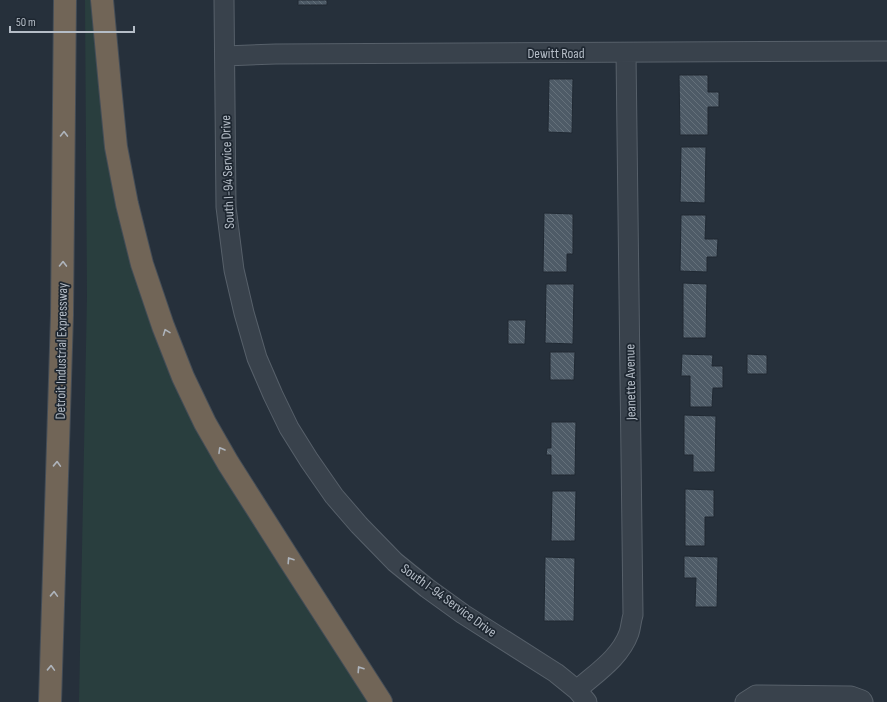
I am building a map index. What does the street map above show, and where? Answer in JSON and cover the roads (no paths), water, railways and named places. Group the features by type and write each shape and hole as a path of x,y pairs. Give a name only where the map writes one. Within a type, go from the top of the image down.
{"highway":[{"name":"Detroit Industrial Expressway","path":"50,702 62,315 65,0"},
{"path":"102,0 116,147 127,204 142,264 163,326 183,377 228,462 381,702"}],"street":[{"name":"South I-94 Service Drive","path":"224,0 226,207 234,270 257,358 289,428 334,496 359,525 395,562 427,588 463,614 556,673 582,696"},
{"name":"Dewitt Road","path":"225,56 276,54 887,51"},
{"name":"Jeanette Avenue","path":"582,696 620,650 628,633 633,615 626,53"},
{"path":"745,702 756,695 797,699 839,699 851,696 862,700 863,702"}]}
